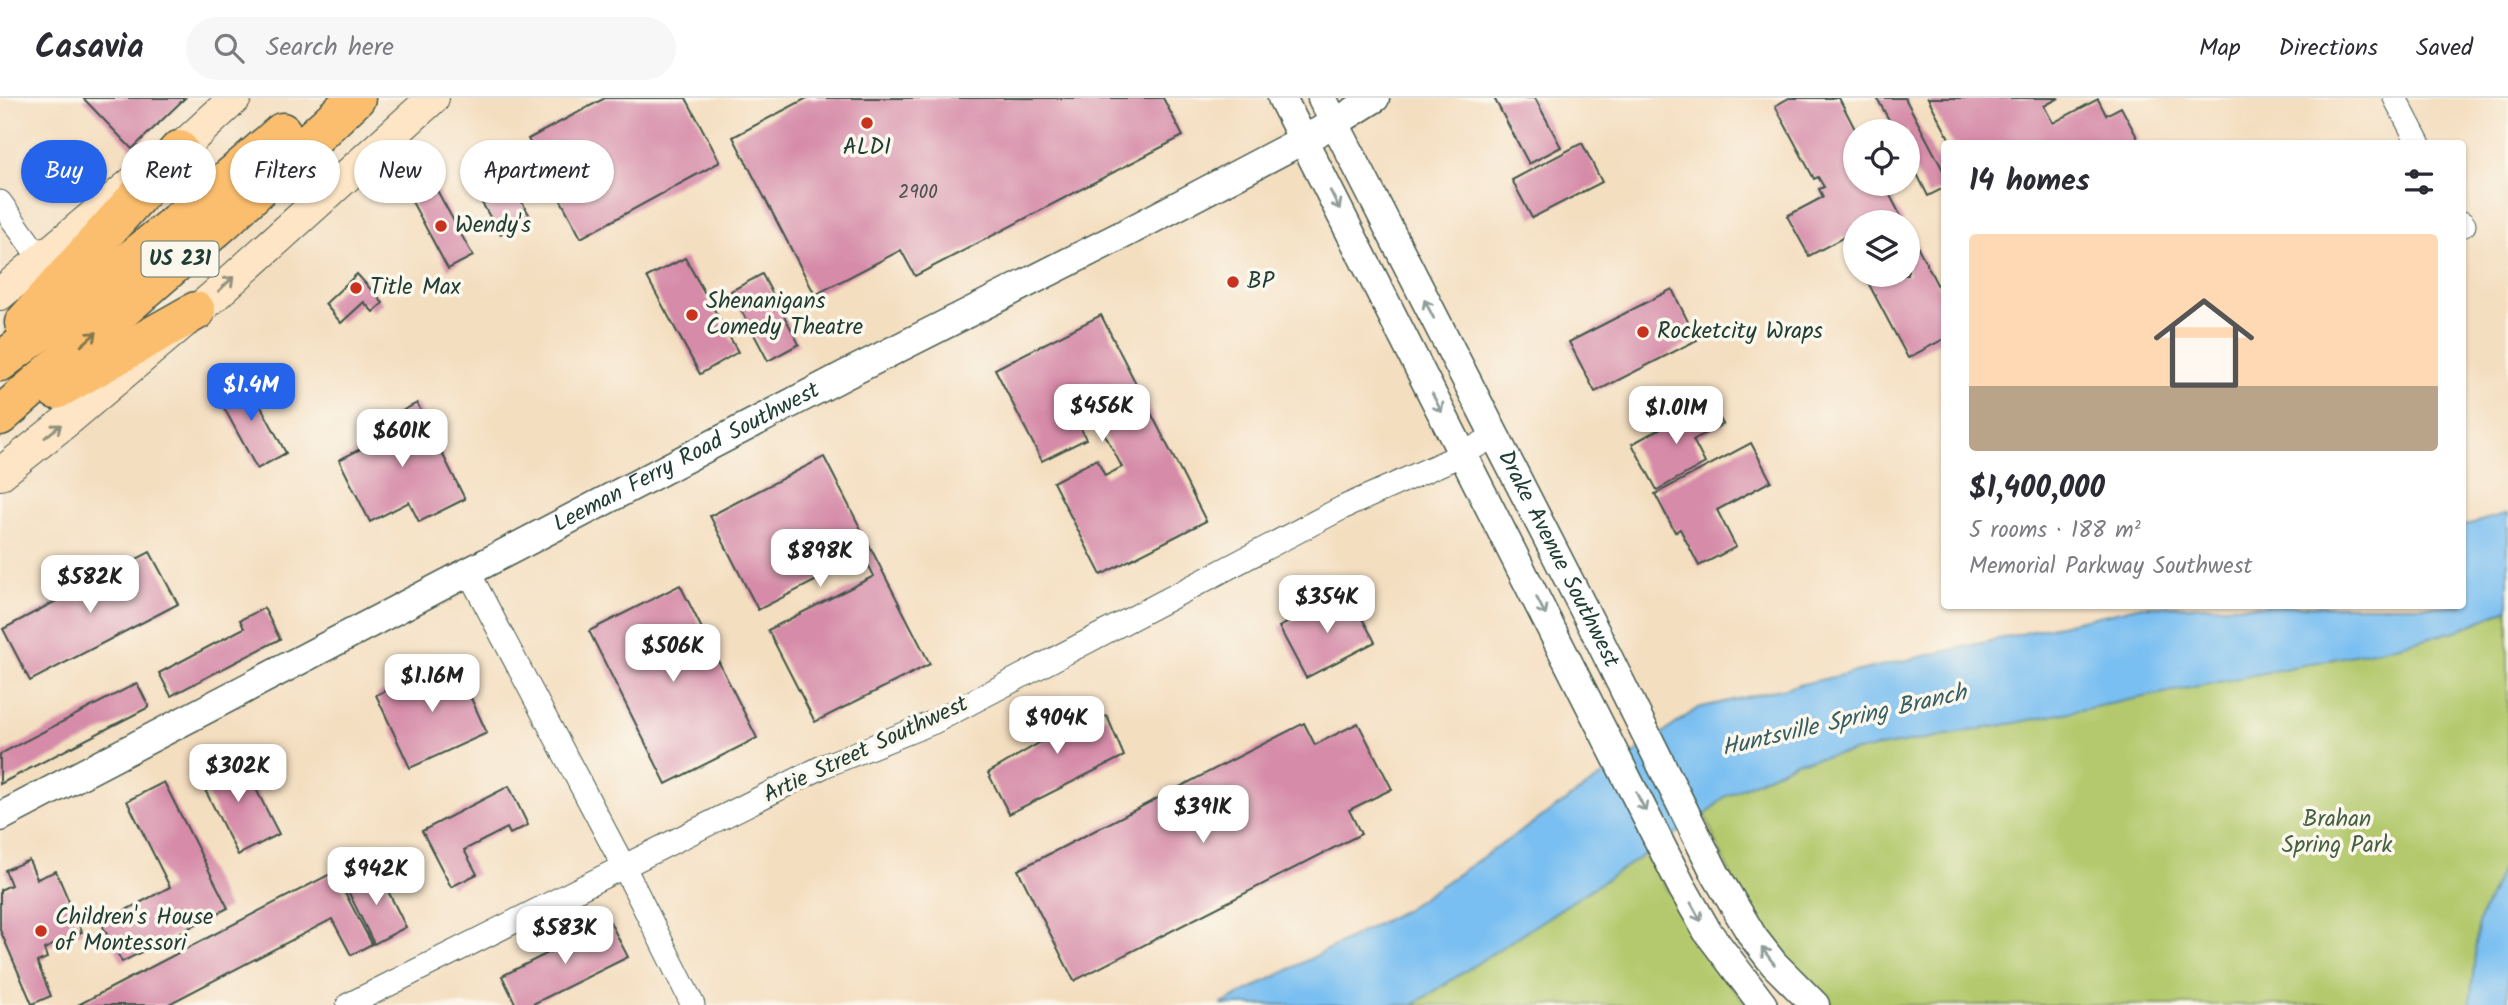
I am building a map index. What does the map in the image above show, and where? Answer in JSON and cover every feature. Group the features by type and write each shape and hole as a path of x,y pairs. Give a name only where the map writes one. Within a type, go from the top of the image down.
{"highway":[{"name":"US 231","path":"0,362 197,208 320,98"},
{"name":"US 231","path":"0,416 223,222 356,98"},
{"path":"0,351 132,203"},
{"path":"0,416 29,405 196,311"}],"main road":[{"path":"190,140 235,98"},
{"path":"0,474 196,311 433,98"},
{"path":"0,294 121,192"}],"street":[{"name":"Drake Avenue Southwest","path":"1282,98 1665,852 1707,931 1763,1005"},
{"name":"Drake Avenue Southwest","path":"1322,98 1733,906 1774,964 1815,1005"},
{"name":"Leeman Ferry Road Southwest","path":"0,817 468,571 1335,123 1375,98"},
{"path":"2395,98 2417,140"},
{"path":"0,202 41,260"},
{"name":"Artie Street Southwest","path":"348,1005 824,766 934,722 1342,508 1463,454 1494,436"},
{"path":"468,571 625,867 693,1005"}],"green space":[{"name":"Brahan Spring Park","path":"2508,609 2508,1005 1833,1005 1786,961 1762,931 1745,903 1705,815 1724,797 1796,762 2459,630"},
{"path":"1645,854 1722,977 1749,1005 1413,1005"}],"water":[{"name":"Huntsville Spring Branch","path":"2508,513 2508,609 2459,630 2388,648 2015,723 1796,762 1724,797 1705,815 1413,1005 1220,1005 1403,911 1698,708 2129,609 2466,609 2466,525"},
{"path":"2508,852 2508,1005 2470,1005 2478,923"}],"building":[{"path":"83,98 185,98 141,140 123,140"},
{"path":"605,98 686,98 720,162 581,238 562,203 614,203 614,140 528,139"},
{"path":"807,98 1163,98 1183,136 915,276 901,250 815,295 733,137"},
{"path":"1494,98 1535,98 1561,147 1529,164"},
{"path":"1789,98 1839,98 1850,119 1843,119 1843,196 1890,196 1898,210 1843,210 1843,238 1809,256 1787,216 1823,197 1819,189 1824,187 1818,177 1814,179 1775,106"},
{"path":"1877,98 1905,98 1916,119 1888,119"},
{"path":"1928,98 2059,98 2044,106 2053,123 2098,99 2106,115 2121,107 2138,139 2137,140 1950,140"},
{"path":"1920,126 1941,166 1941,190 1928,196 1920,180"},
{"path":"1582,143 1602,182 1532,218 1512,180"},
{"name":"Wendy's","path":"413,203 444,203 473,256 448,269"},
{"path":"482,203 522,203 530,216 500,234"},
{"path":"1920,251 1941,292 1941,341 1908,358 1870,287 1920,287"},
{"name":"Shenanigans Comedy Theatre","path":"685,258 738,352 700,374 647,277"},
{"name":"Title Max","path":"357,274 383,303 373,312 364,302 341,323 325,304"},
{"path":"762,274 799,344 768,361 731,291"},
{"path":"1672,289 1697,340 1595,392 1569,342"},
{"path":"1101,315 1206,521 1101,575 1053,482 1097,459 1105,476 1122,467 1093,412 1077,420 1086,439 1042,461 995,369"},
{"path":"245,377 286,453 257,469 216,393"},
{"path":"1710,401 1723,424 1693,440 1705,463 1657,490 1632,444"},
{"path":"417,403 465,499 419,522 409,502 370,522 339,460 378,440 371,427"},
{"path":"1751,443 1771,481 1717,510 1736,547 1699,566 1680,529 1675,532 1655,494"},
{"path":"824,457 930,664 815,722 768,630 874,576 864,556 758,610 710,516"},
{"path":"150,552 178,604 30,681 3,629 58,600 70,576 98,579"},
{"path":"680,585 757,738 666,784 589,631"},
{"path":"1347,591 1375,642 1306,678 1279,627"},
{"path":"264,608 280,639 171,696 159,673 244,628 240,620"},
{"path":"453,659 487,733 410,768 376,695"},
{"path":"137,683 149,707 0,784 0,754"},
{"path":"1074,697 1085,722 1107,716 1124,756 1009,814 988,773 1044,740 1037,714"},
{"path":"1304,723 1315,745 1358,723 1392,789 1349,810 1361,834 1074,981 1018,870"},
{"path":"238,754 279,834 238,855 197,774"},
{"path":"164,782 228,908 122,962 101,923 170,887 127,801"},
{"path":"509,786 528,825 510,834 507,828 464,850 477,874 451,887 422,831"},
{"name":"Children's House of Montessori","path":"29,860 37,879 56,871 82,932 44,949 47,958 37,962 51,996 32,1004 0,930 0,890 11,885 5,870"},
{"path":"378,871 406,927 374,944 346,887"},
{"path":"334,872 372,944 351,955 332,919 167,1005 78,1005"},
{"path":"610,922 628,957 531,1005 516,1005 502,976"}],"place":[{"name":"ALDI","path":"867,123"},
{"name":"Wendy's","path":"441,226"},
{"name":"BP","path":"1233,282"},
{"name":"Title Max","path":"356,288"},
{"name":"Shenanigans Comedy Theatre","path":"692,315"},
{"name":"Rocketcity Wraps","path":"1643,332"},
{"name":"Children's House of Montessori","path":"41,931"}]}
